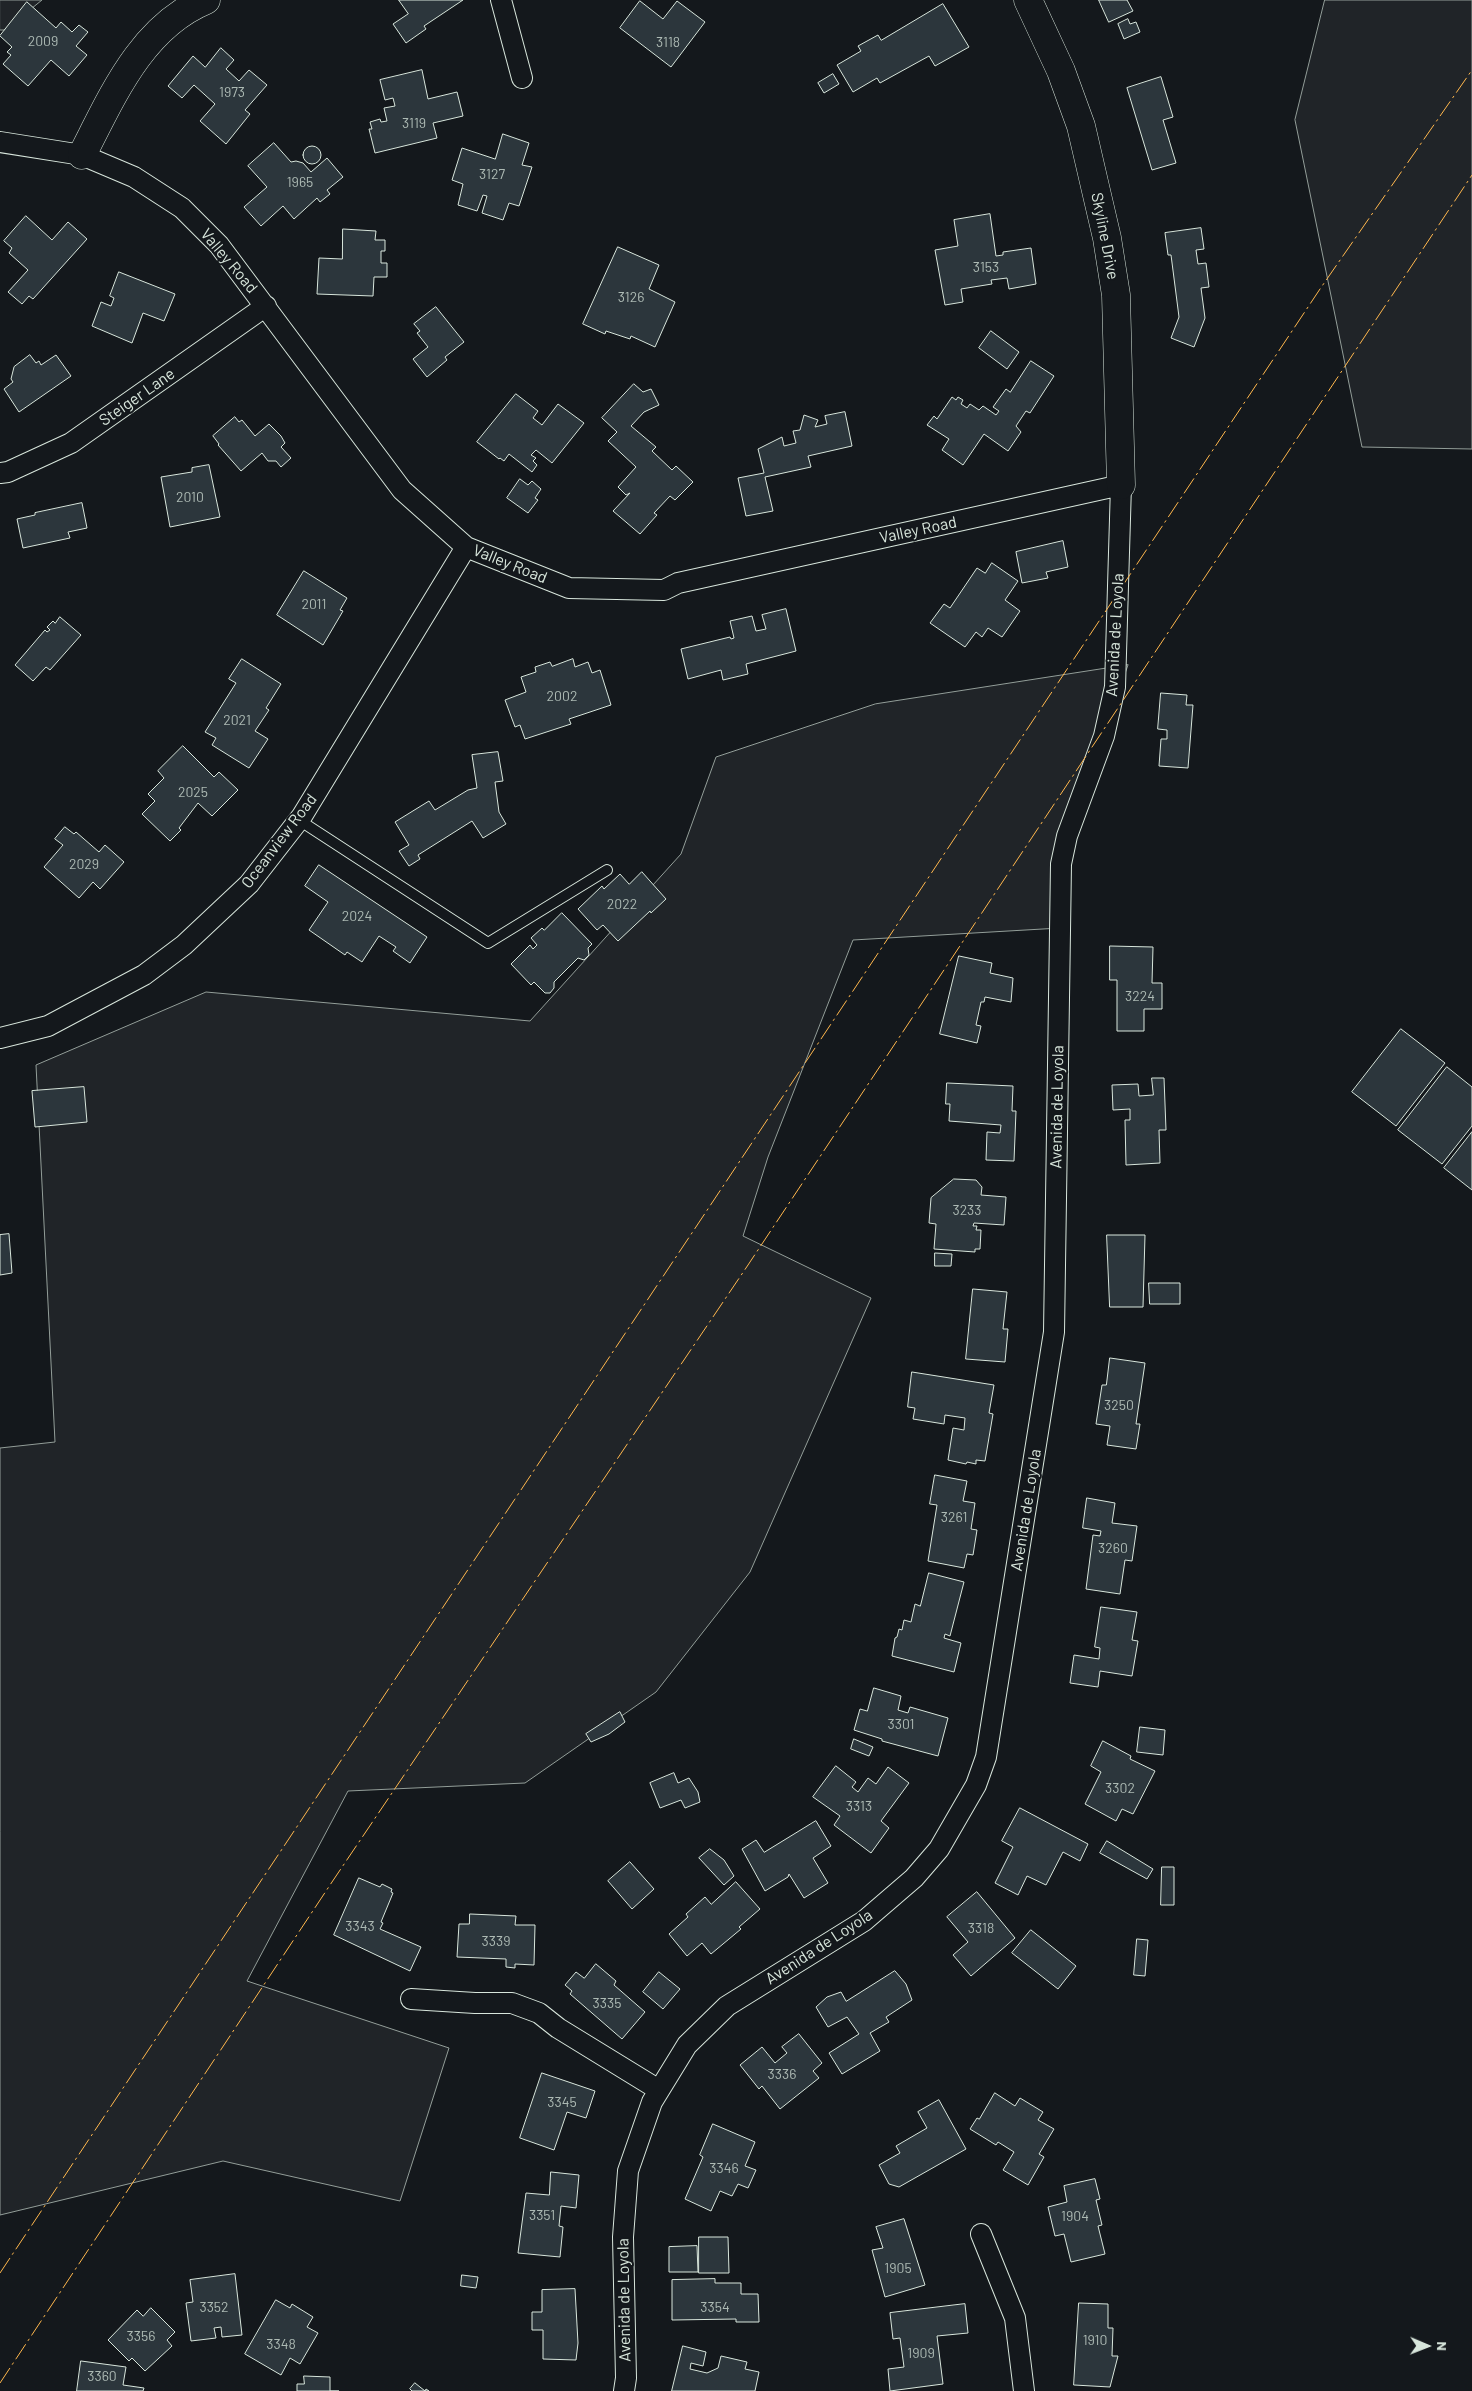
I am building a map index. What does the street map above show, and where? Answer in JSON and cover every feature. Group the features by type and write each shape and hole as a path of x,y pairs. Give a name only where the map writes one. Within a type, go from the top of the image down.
{"street":[{"path":"82,155 126,71 168,23 206,0"},
{"path":"501,0 522,78"},
{"name":"Skyline Drive","path":"1028,0 1061,71 1080,126 1107,238 1116,295 1121,484"},
{"name":"Valley Road","path":"0,142 82,155 134,177 182,208 219,245 402,490 466,547 569,588 664,590 678,583 1121,484"},
{"name":"Steiger Lane","path":"0,473 8,472 71,443 266,306"},
{"name":"Avenida de Loyola","path":"624,2391 626,2378 623,2238 628,2171 652,2102 686,2045 727,2006 864,1921 914,1878 939,1849 976,1785 986,1757 1054,1332 1061,864 1067,836 1104,736 1115,687 1121,484"},
{"name":"Oceanview Road","path":"0,1038 48,1026 144,975 184,945 249,884 299,820 466,547"},
{"path":"411,1999 512,2003 539,2013 558,2028 660,2090"},
{"path":"981,2234 1015,2318 1024,2391"}],"lane":[{"path":"299,820 488,943 607,870"}],"shaded area":[{"path":"0,0 42,0 5,30 0,30"},
{"path":"1325,0 1472,0 1472,449 1362,447 1295,120"},
{"path":"1128,665 1067,836 1060,928 853,940 768,1157 743,1236 871,1298 750,1572 656,1692 525,1783 348,1791 247,1981 449,2048 400,2201 223,2161 0,2215 0,1448 55,1442 36,1065 206,992 530,1021 681,854 716,757 875,704"}],"building":[{"path":"399,0 463,0 424,26 426,29 406,43 393,24 408,14"},
{"path":"1099,0 1127,0 1133,11 1109,22"},
{"path":"640,1 663,19 677,1 705,22 671,67 620,28"},
{"path":"27,2 56,28 61,22 72,32 79,25 88,32 76,46 87,55 69,76 51,60 28,86 3,64 11,55 7,52 12,47 0,36"},
{"path":"943,4 969,47 935,66 929,56 880,83 877,78 853,92 837,65 861,51 858,46 878,35 881,40"},
{"path":"1128,19 1130,24 1136,22 1140,32 1124,39 1118,24"},
{"path":"221,48 234,60 226,69 239,81 249,70 267,85 245,110 250,114 226,144 200,121 215,104 194,85 182,98 168,86 193,56 205,67"},
{"path":"422,70 428,99 457,92 463,116 433,123 437,138 375,153 369,129 372,129 370,122 380,119 381,122 387,121 384,108 395,106 393,98 385,100 380,80"},
{"path":"833,74 839,84 824,93 818,83"},
{"path":"1161,77 1173,117 1163,120 1176,163 1152,170 1127,88"},
{"path":"503,134 529,143 522,165 532,167 519,206 509,203 503,220 482,213 487,196 483,195 477,211 458,205 463,184 452,180 462,148 495,159"},
{"path":"274,143 291,162 303,163 311,172 327,158 343,177 327,190 330,194 320,202 317,198 294,219 283,206 261,226 244,207 267,187 248,166"},
{"path":"312,146 320,151 321,155 316,163 312,164 304,159 303,155 308,147"},
{"path":"990,214 996,256 1003,255 1003,252 1031,248 1036,284 1009,289 1007,278 991,280 992,284 961,289 963,302 945,305 935,250 958,246 954,220"},
{"path":"26,216 52,240 68,222 87,239 33,299 29,296 22,304 8,292 28,270 9,253 12,248 4,241"},
{"path":"1201,228 1204,249 1196,250 1198,264 1206,263 1209,287 1201,288 1205,318 1194,347 1171,338 1179,317 1171,255 1168,255 1165,233"},
{"path":"343,229 376,231 375,240 385,240 385,251 381,251 381,263 387,263 387,277 374,277 373,296 317,294 319,258 342,259"},
{"path":"618,247 659,265 649,289 675,302 655,347 631,336 630,339 606,331 605,334 583,324"},
{"path":"119,272 175,294 164,321 143,313 132,343 92,326 101,302 111,306 114,298 110,296"},
{"path":"436,307 464,342 445,357 447,360 427,377 413,359 428,347 417,333 420,331 414,324"},
{"path":"991,331 1019,352 1007,369 979,348"},
{"path":"30,355 36,363 39,361 41,365 56,355 71,376 19,412 4,389 13,382 11,379 14,367"},
{"path":"1031,361 1054,376 1030,413 1026,411 1016,426 1021,432 1008,451 984,434 963,465 942,450 949,439 927,425 934,416 937,419 952,397 956,400 958,397 963,400 961,404 967,408 970,404 979,410 983,406 996,415 999,411 993,407 1006,389 1010,392"},
{"path":"634,384 643,392 651,389 659,405 644,412 631,426 656,447 652,451 672,470 676,466 693,482 675,500 670,496 654,513 657,515 640,534 613,511 630,493 626,495 618,487 636,467 608,441 617,432 602,418"},
{"path":"516,394 538,411 533,418 542,425 558,404 584,423 552,463 536,450 531,455 536,458 533,461 537,465 532,472 509,454 504,461 477,442"},
{"path":"845,412 852,446 808,456 811,467 765,477 773,511 746,516 738,478 764,473 758,449 782,437 784,446 796,443 793,431 800,430 804,415 818,420 815,427 827,424 825,416"},
{"path":"235,417 239,422 242,420 255,436 269,424 281,436 285,443 281,447 291,458 281,467 276,461 268,461 262,453 241,471 218,445 213,436"},
{"path":"209,465 220,517 170,527 161,477 192,472 192,468"},
{"path":"520,479 528,485 532,481 541,489 535,498 538,500 528,513 507,498"},
{"path":"82,503 87,528 68,532 70,538 23,548 17,519 35,515 35,513"},
{"path":"1063,541 1068,567 1046,572 1048,578 1022,583 1016,552"},
{"path":"992,563 1018,581 1005,600 1020,611 1002,637 988,628 982,637 976,632 965,647 930,623 944,604 950,608 977,568 985,573"},
{"path":"304,571 347,598 340,610 343,611 323,645 277,615"},
{"path":"786,609 796,651 746,664 748,674 723,680 721,670 688,679 681,649 730,637 731,639 734,638 730,621 752,616 756,631 766,629 762,615"},
{"path":"60,617 81,635 50,670 46,667 33,681 15,665 45,630 47,632 50,630 47,627 53,621 55,623"},
{"path":"242,659 281,684 266,708 269,710 255,731 268,739 249,768 212,745 216,738 205,732 236,683 229,679"},
{"path":"573,659 575,667 588,662 592,673 600,670 611,705 569,719 571,724 525,739 520,725 515,727 505,700 526,692 521,677 536,672 535,667 550,662 552,666"},
{"path":"1161,693 1187,695 1186,705 1193,705 1188,768 1159,766 1161,739 1167,739 1167,730 1158,729"},
{"path":"183,746 214,777 219,772 238,790 212,816 198,803 179,828 181,830 170,841 142,814 155,801 148,794 164,778 158,771"},
{"path":"498,752 503,781 495,782 499,812 506,824 483,838 472,821 418,855 420,859 409,866 399,851 409,845 395,822 429,801 435,810 468,790 477,788 472,755"},
{"path":"65,827 74,834 76,832 99,852 105,845 124,862 100,889 93,882 79,898 44,867 63,845 55,839"},
{"path":"319,865 427,937 410,963 393,951 396,947 379,936 362,962 347,952 345,955 309,930 328,902 305,886"},
{"path":"642,872 666,899 651,913 650,911 618,941 603,925 597,930 578,909 602,886 604,889 620,874 629,884"},
{"path":"562,913 592,944 588,948 589,955 584,960 578,958 554,982 554,988 550,993 545,993 534,982 531,985 511,964 530,945 533,949 537,945 531,938 542,928 544,930"},
{"path":"1110,946 1153,947 1152,983 1162,983 1162,1009 1144,1009 1144,1031 1117,1031 1117,980 1110,980"},
{"path":"959,956 992,963 990,973 1013,978 1011,1002 985,997 984,1002 981,1002 976,1025 981,1026 977,1043 940,1034"},
{"path":"1401,1029 1445,1063 1396,1126 1352,1092"},
{"path":"1447,1067 1472,1087 1472,1126 1442,1164 1398,1130"},
{"path":"1152,1078 1164,1078 1166,1130 1159,1130 1160,1163 1126,1165 1125,1120 1130,1120 1130,1109 1113,1110 1112,1085 1138,1084 1139,1096 1153,1095"},
{"path":"947,1083 1013,1086 1012,1111 1016,1111 1014,1161 986,1160 987,1132 1000,1133 1001,1125 949,1121 950,1104 946,1104"},
{"path":"84,1087 87,1122 35,1127 32,1091"},
{"path":"1472,1132 1472,1190 1444,1168"},
{"path":"954,1179 976,1180 982,1187 981,1195 1006,1197 1004,1225 974,1223 973,1226 977,1226 976,1230 981,1230 980,1249 975,1249 975,1252 934,1249 936,1224 929,1223 931,1198"},
{"path":"9,1234 12,1273 0,1275 0,1235"},
{"path":"1107,1235 1145,1235 1143,1307 1110,1307"},
{"path":"935,1253 952,1254 951,1266 935,1266"},
{"path":"1149,1283 1180,1283 1180,1304 1150,1304"},
{"path":"973,1289 1007,1292 1003,1329 1008,1329 1005,1362 966,1359"},
{"path":"1110,1358 1145,1363 1136,1424 1140,1424 1136,1449 1107,1445 1110,1426 1096,1424 1102,1385 1106,1385"},
{"path":"912,1372 994,1385 989,1413 993,1414 985,1461 976,1460 976,1464 967,1462 966,1464 948,1460 953,1428 964,1430 965,1418 945,1415 944,1424 913,1419 915,1408 908,1407"},
{"path":"935,1475 967,1481 963,1501 975,1503 971,1529 977,1530 973,1555 967,1554 964,1568 928,1561 937,1505 930,1504"},
{"path":"1087,1498 1115,1503 1112,1523 1137,1526 1132,1561 1125,1560 1120,1594 1086,1589 1093,1535 1100,1536 1101,1531 1083,1528"},
{"path":"929,1573 964,1582 950,1636 945,1634 944,1638 961,1643 954,1672 892,1656 895,1638 899,1629 902,1630 904,1620 911,1622 915,1604 920,1606"},
{"path":"1101,1607 1137,1612 1132,1640 1138,1641 1132,1676 1100,1671 1098,1687 1070,1683 1074,1655 1099,1659 1100,1648 1095,1647"},
{"path":"874,1688 901,1696 898,1710 908,1713 910,1707 948,1718 938,1756 882,1741 882,1739 854,1730 860,1709 867,1711"},
{"path":"620,1712 625,1722 609,1734 591,1742 586,1734"},
{"path":"1140,1727 1165,1730 1163,1755 1137,1752"},
{"path":"854,1739 873,1747 869,1756 851,1749"},
{"path":"1103,1741 1131,1756 1130,1759 1155,1771 1133,1814 1122,1809 1116,1821 1085,1804 1101,1772 1091,1766"},
{"path":"836,1766 856,1782 852,1787 858,1792 868,1778 876,1784 888,1767 909,1783 881,1821 889,1828 871,1853 834,1825 840,1816 813,1797"},
{"path":"674,1773 678,1783 689,1778 698,1792 700,1802 685,1808 681,1800 660,1808 650,1783"},
{"path":"1020,1808 1088,1844 1080,1861 1063,1852 1046,1885 1027,1876 1018,1895 995,1883 1013,1847 1002,1841"},
{"path":"816,1821 831,1846 813,1858 828,1883 804,1898 789,1874 788,1877 765,1891 742,1849 756,1840 764,1852"},
{"path":"1107,1841 1153,1869 1147,1879 1100,1853"},
{"path":"710,1849 724,1860 734,1876 724,1885 699,1858"},
{"path":"630,1862 654,1889 632,1909 608,1881"},
{"path":"1162,1867 1174,1867 1174,1905 1161,1905"},
{"path":"359,1878 380,1887 382,1884 392,1889 391,1892 393,1893 380,1929 421,1947 410,1971 334,1935"},
{"path":"736,1882 760,1909 739,1927 741,1929 711,1954 702,1943 687,1956 669,1934 688,1917 686,1914 705,1897 711,1904"},
{"path":"977,1892 1015,1938 971,1976 953,1955 968,1942 947,1917"},
{"path":"470,1914 516,1916 515,1925 535,1925 534,1965 515,1964 515,1968 506,1967 506,1959 457,1957 459,1924 469,1924"},
{"path":"1031,1930 1076,1966 1058,1989 1012,1953"},
{"path":"1137,1939 1148,1940 1145,1976 1134,1975"},
{"path":"596,1964 616,1981 614,1985 645,2012 622,2039 570,1994 572,1991 565,1985 576,1972 584,1978"},
{"path":"895,1971 906,1984 912,2000 886,2017 889,2022 870,2033 880,2051 842,2074 829,2053 859,2034 847,2017 828,2027 816,2007 827,1997 841,1992 846,2001"},
{"path":"659,1972 680,1989 663,2009 643,1992"},
{"path":"799,2034 822,2063 813,2071 819,2078 780,2109 762,2086 759,2089 740,2065 762,2047 775,2063 787,2053 782,2047"},
{"path":"542,2073 595,2091 586,2118 567,2112 554,2150 520,2138"},
{"path":"995,2093 1015,2106 1020,2098 1043,2112 1038,2120 1054,2129 1039,2154 1044,2157 1028,2185 1003,2170 1014,2152 998,2142 996,2145 970,2129 977,2118 979,2119"},
{"path":"939,2100 966,2149 899,2187 889,2184 879,2165 900,2153 896,2146 927,2128 918,2112"},
{"path":"713,2124 755,2142 745,2166 756,2170 748,2188 738,2184 732,2196 720,2191 711,2211 685,2199 703,2157 700,2155"},
{"path":"551,2172 579,2175 576,2208 561,2206 559,2226 563,2227 560,2257 518,2253 526,2193 549,2195"},
{"path":"1095,2179 1100,2199 1096,2200 1102,2225 1098,2226 1105,2254 1071,2262 1064,2234 1055,2236 1048,2207 1067,2202 1064,2186"},
{"path":"904,2219 925,2285 885,2297 872,2250 883,2248 876,2227"},
{"path":"699,2237 728,2237 729,2273 699,2273"},
{"path":"697,2246 698,2272 669,2272 669,2247"},
{"path":"235,2274 242,2335 222,2337 221,2327 214,2328 216,2338 191,2341 186,2303 193,2302 190,2280"},
{"path":"462,2275 478,2277 476,2288 461,2286"},
{"path":"715,2279 715,2283 741,2283 741,2294 758,2294 759,2322 736,2322 736,2319 672,2320 672,2280"},
{"path":"575,2289 578,2343 576,2360 543,2359 543,2330 532,2330 532,2312 542,2312 542,2290"},
{"path":"276,2300 290,2308 292,2304 313,2317 307,2327 318,2333 300,2364 290,2358 281,2375 245,2354"},
{"path":"1079,2303 1108,2304 1108,2328 1113,2328 1112,2356 1118,2356 1110,2387 1074,2385"},
{"path":"965,2304 968,2333 937,2336 943,2384 890,2391 888,2369 904,2367 900,2338 893,2339 890,2313"},
{"path":"151,2308 175,2332 167,2340 172,2346 145,2371 132,2358 129,2361 108,2340 137,2310 143,2316"},
{"path":"683,2346 706,2352 703,2366 691,2363 690,2369 707,2373 718,2368 721,2356 747,2362 745,2369 759,2372 755,2391 672,2391"},
{"path":"81,2361 126,2367 123,2385 144,2388 143,2391 77,2391"},
{"path":"304,2376 330,2377 330,2391 297,2391 297,2384 304,2384"},
{"path":"415,2383 425,2391 412,2391 410,2389"}],"power":[{"path":"0,2273 1320,289 1472,70"},
{"path":"0,2383 332,1882 748,1265 1472,175"}]}
